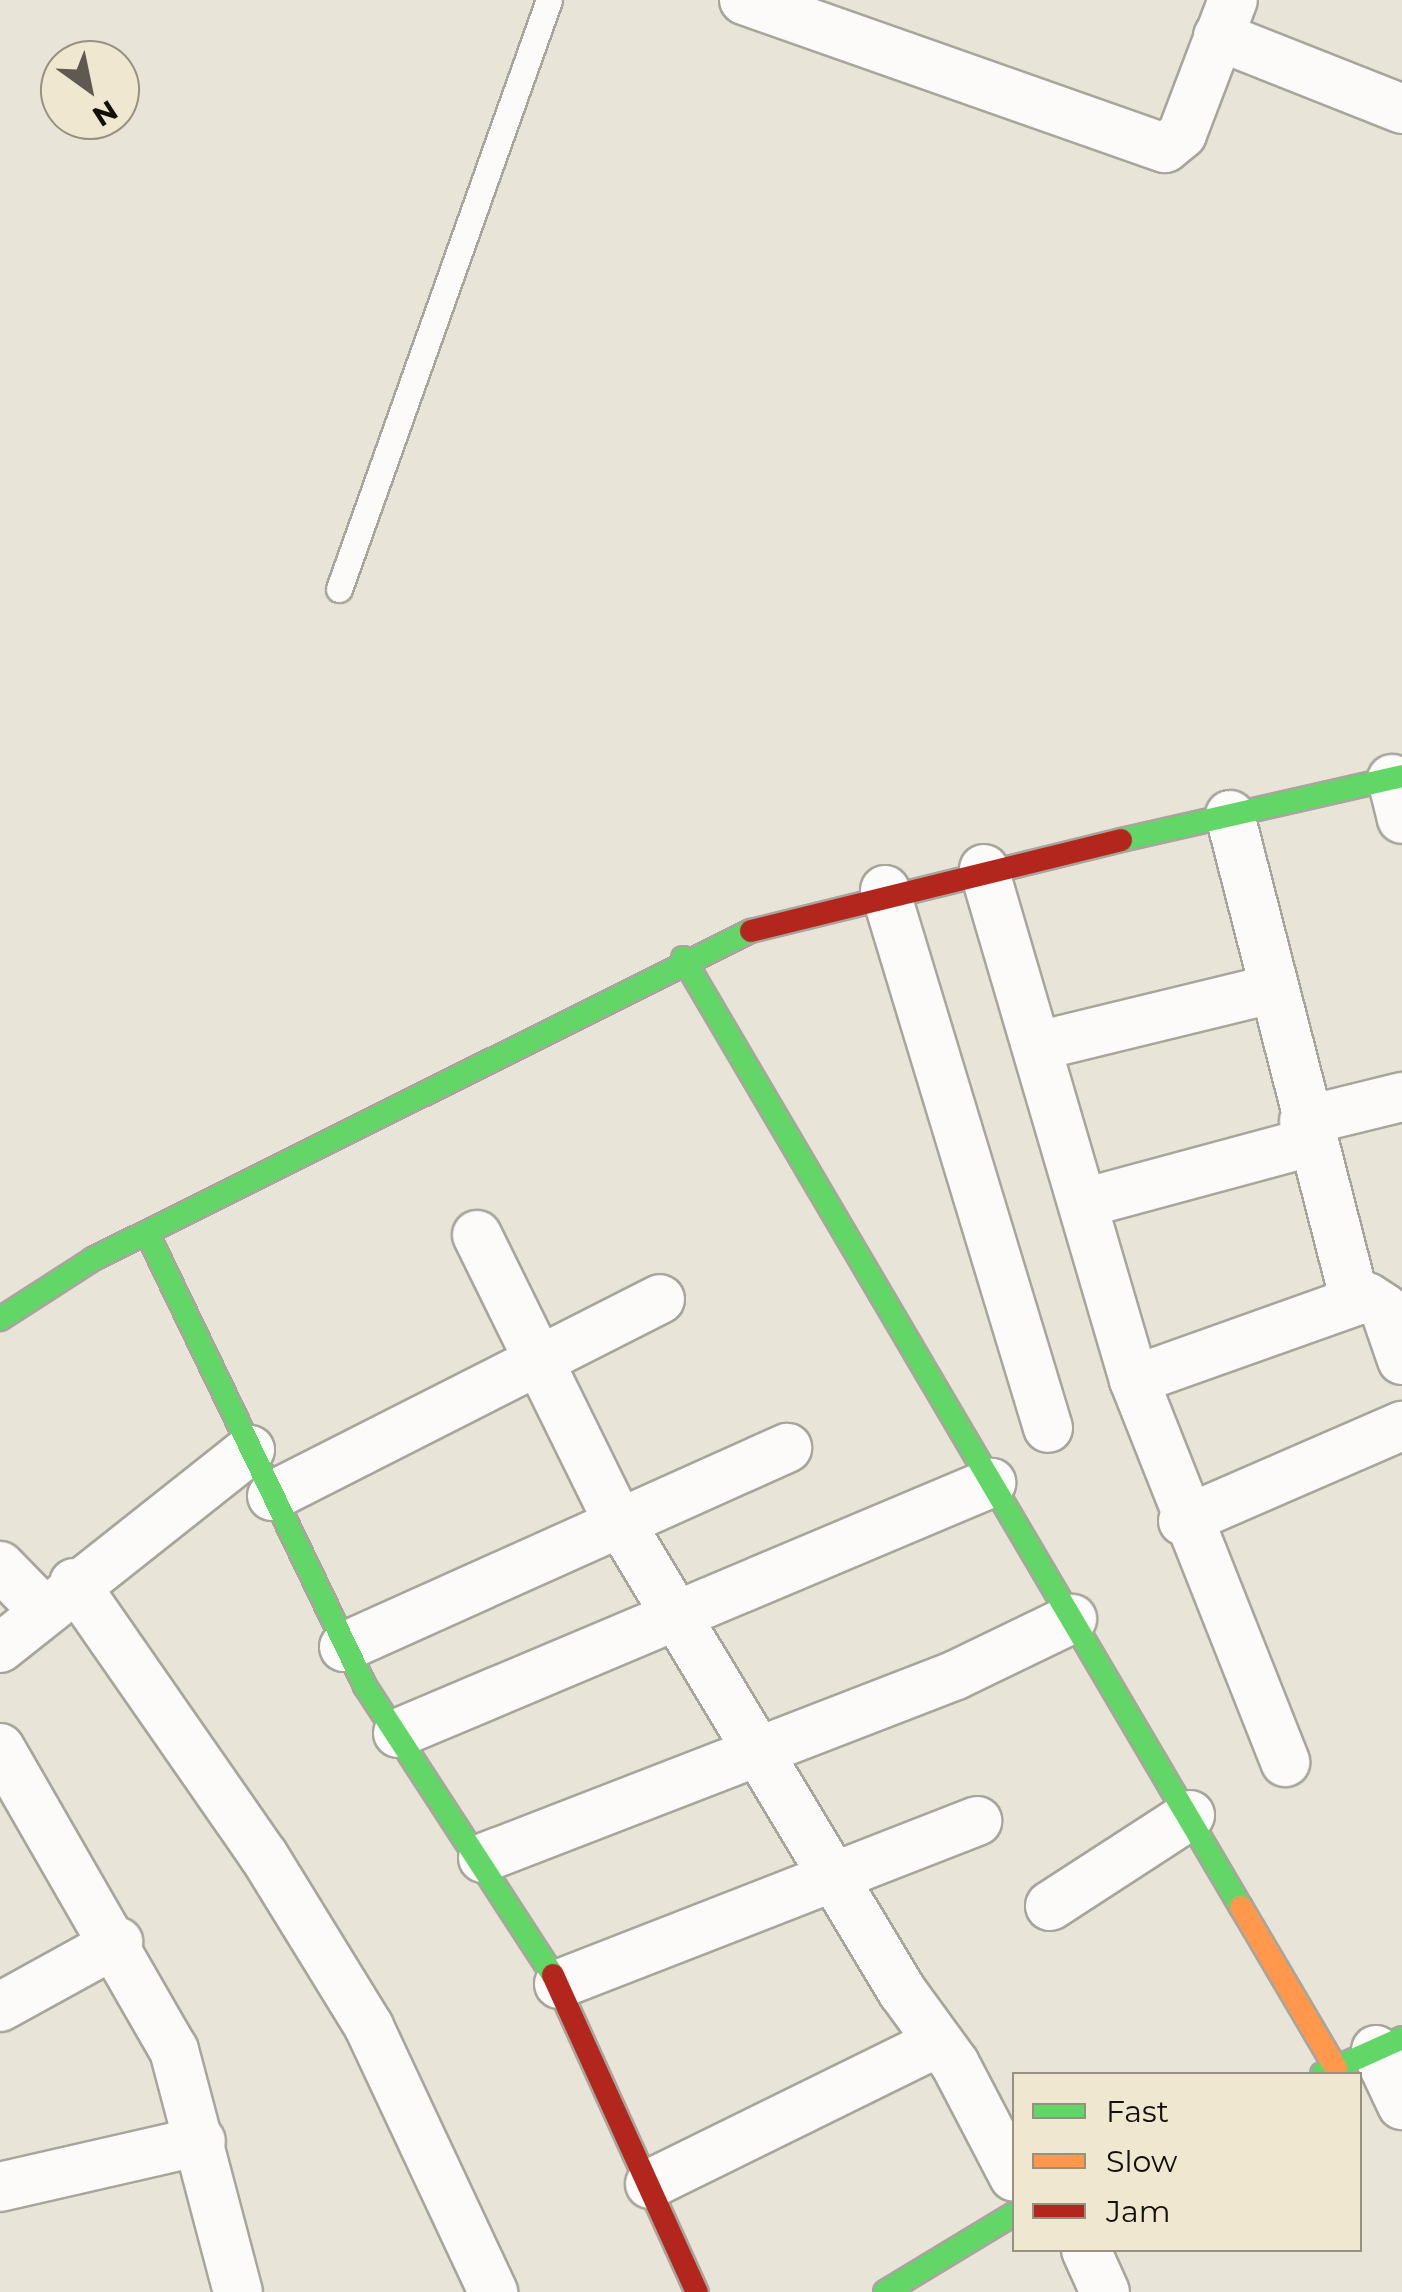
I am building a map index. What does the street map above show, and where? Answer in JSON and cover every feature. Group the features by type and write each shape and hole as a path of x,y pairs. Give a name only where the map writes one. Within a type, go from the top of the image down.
{"street":[{"path":"744,0 1165,148 1182,134 1226,18 1402,109"},
{"path":"7,1302 682,958 776,918 885,890 1230,815 1399,791"},
{"path":"1230,815 1307,1132 1355,1301"},
{"path":"984,869 1134,1380 1183,1522 1284,1762"},
{"path":"885,890 1048,1428"},
{"path":"682,958 1190,1815 1359,2058 1402,2105"},
{"path":"1038,1046 1272,989"},
{"path":"1084,1203 1402,1098"},
{"path":"147,1233 344,1646 483,1858 558,1984 697,2292"},
{"path":"477,1235 538,1367 622,1524 938,2042 1012,2173"},
{"path":"1134,1380 1355,1301 1378,1299 1402,1360"},
{"path":"272,1496 538,1367 660,1300"},
{"path":"1183,1522 1402,1426"},
{"path":"344,1646 787,1448"},
{"path":"0,1648 58,1596 250,1450"},
{"path":"398,1733 992,1483"},
{"path":"0,1566 58,1596 369,2027 493,2292"},
{"path":"483,1858 956,1675 1072,1619"},
{"path":"0,1748 118,1942 174,2050 201,2140 238,2292"},
{"path":"1050,1906 1190,1815"},
{"path":"558,1984 838,1880 977,1822"},
{"path":"0,2006 118,1942"},
{"path":"650,2184 938,2042"},
{"path":"0,2186 201,2140"},
{"path":"884,2292 1012,2215"},
{"path":"1087,2252 1105,2292"}],"lane":[{"path":"340,589 548,0"}],"traffic: fast":[{"path":"1121,840 1402,776"},
{"path":"0,1319 93,1259 751,931"},
{"path":"683,958 1241,1907"},
{"path":"147,1233 365,1686 553,1975"},
{"path":"1326,2072 1402,2038"},
{"path":"885,2292 1012,2215"}],"traffic: slow":[{"path":"1241,1907 1336,2068"}],"traffic: jam":[{"path":"751,931 1121,840"},
{"path":"553,1975 697,2292"}]}
